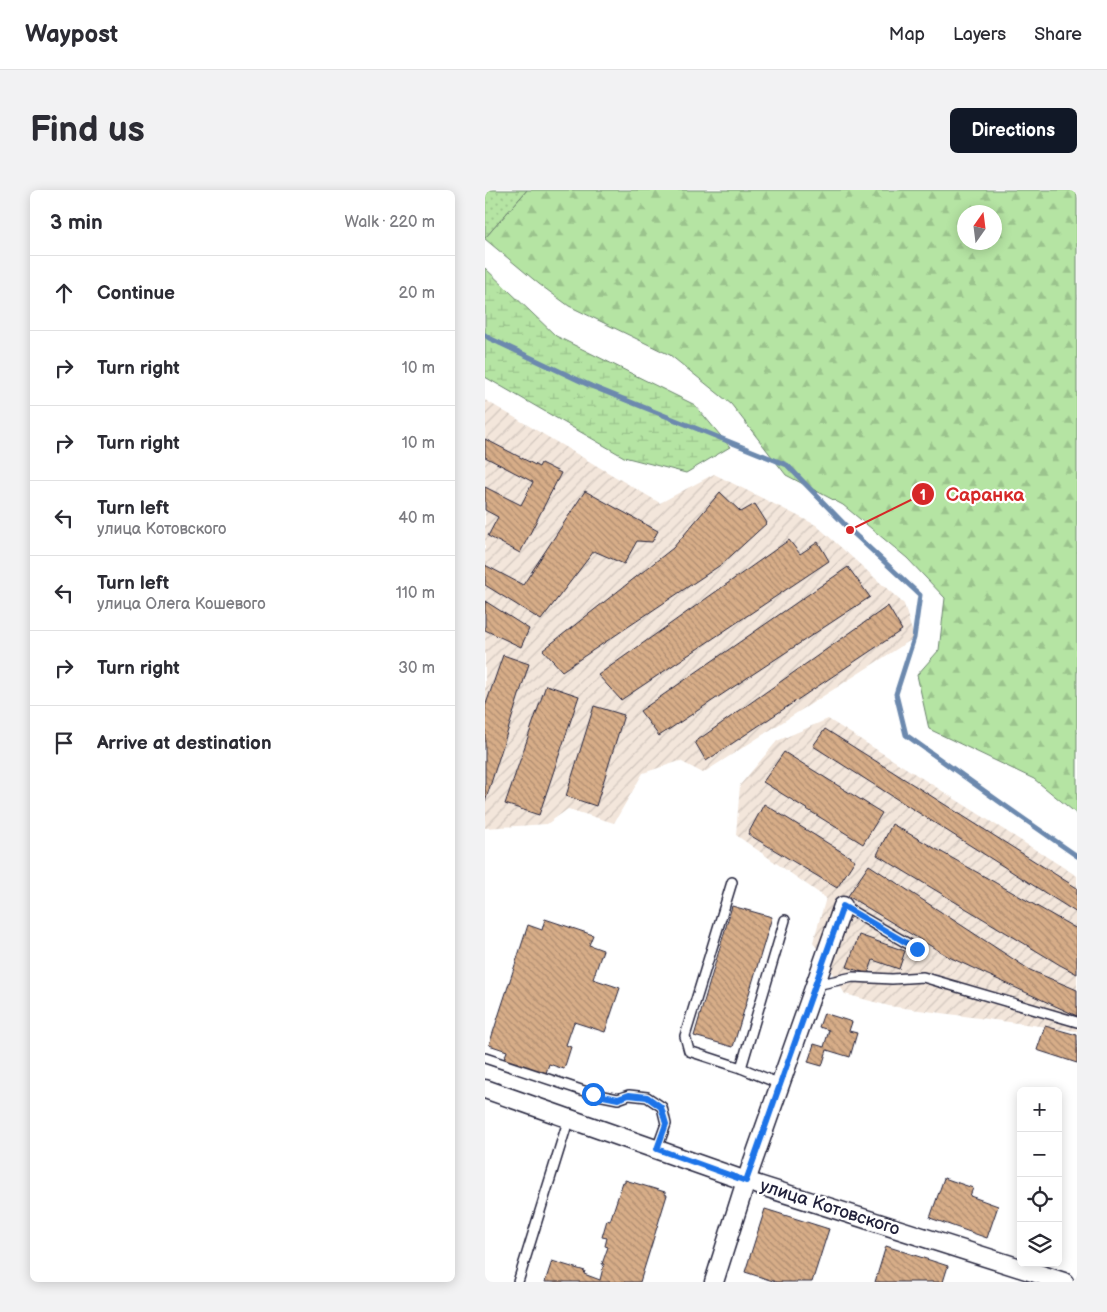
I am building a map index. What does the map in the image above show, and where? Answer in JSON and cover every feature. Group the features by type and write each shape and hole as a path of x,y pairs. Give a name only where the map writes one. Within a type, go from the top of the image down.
{"street":[{"path":"714,1282 746,1181 843,906"},
{"name":"улица Котовского","path":"485,1089 746,1181 1064,1282"}],"lane":[{"path":"732,882 685,1036 689,1052 741,1068 780,1084"},
{"path":"843,906 917,949"},
{"path":"741,1068 785,920"},
{"path":"815,985 853,977 892,979 923,977 1077,1022"},
{"path":"485,1058 593,1094 618,1099 629,1095 647,1097 661,1107 666,1124 657,1149"},
{"path":"518,1282 569,1118"}],"shaded area":[{"path":"485,400 660,503 714,474 816,525 904,604 914,638 703,773 680,761 643,773 614,823 568,809 547,824 485,828"},
{"path":"828,719 1077,876 1077,1031 889,1006 845,994 813,942 826,898 736,835 740,785 777,741"}],"green space":[{"path":"485,190 527,190 485,238"},
{"path":"527,190 1077,190 1077,814 1034,779 929,729 917,675 939,650 945,598 907,558 843,505 786,475 731,404 670,355 569,306 539,284 485,239"},
{"path":"485,268 556,336 695,405 730,447 686,473 624,457 485,377"}],"building":[{"path":"485,439 539,467 541,463 561,473 520,553 488,536 498,517 485,510 485,487 521,505 533,482 485,457"},
{"path":"585,491 658,531 652,542 637,541 624,564 594,551 541,620 485,585 485,565 523,585"},
{"path":"720,492 741,512 755,504 767,523 722,564 562,671 543,650 673,548"},
{"path":"789,540 800,554 818,542 829,561 621,700 598,675"},
{"path":"848,567 870,597 659,736 640,711"},
{"path":"485,601 529,629 521,647 485,630"},
{"path":"888,606 902,630 706,761 695,742"},
{"path":"503,655 529,664 485,802 485,707"},
{"path":"546,685 579,696 539,815 505,804"},
{"path":"594,706 624,715 596,806 566,796"},
{"path":"825,729 1077,888 1077,913 813,746"},
{"path":"784,752 882,813 863,844 763,782"},
{"path":"764,804 855,860 837,888 748,834"},
{"path":"892,824 1077,929 1077,974 877,855"},
{"path":"869,865 1030,970 1077,990 1077,1016 949,957 848,896"},
{"path":"732,906 772,917 733,1047 694,1036"},
{"path":"545,919 593,935 589,945 603,950 593,979 620,988 605,1032 574,1022 566,1045 571,1047 564,1069 549,1064 545,1076 503,1062 507,1051 489,1045 528,925 542,930"},
{"path":"859,935 905,951 899,969 873,960 868,974 847,967"},
{"path":"824,1013 852,1022 849,1031 857,1033 850,1057 827,1050 822,1066 808,1062 814,1044 824,1047 829,1030 819,1027"},
{"path":"1045,1026 1077,1035 1077,1063 1037,1050"},
{"path":"944,1178 973,1188 970,1196 998,1206 987,1238 930,1218"},
{"path":"625,1180 665,1192 667,1195 640,1282 545,1282 552,1261 585,1271 584,1274 600,1280 604,1264 602,1264 608,1247 605,1246 607,1238 602,1237 607,1220 610,1221"},
{"path":"765,1209 829,1229 812,1282 776,1282 745,1272"},
{"path":"886,1246 948,1266 943,1282 875,1282"}],"waterway":[{"path":"485,335 591,386 787,465 850,530 920,595 914,638 896,694 906,735 1077,856"}],"place":[{"name":"Саранка","path":"850,530"}],"route":[{"path":"593,1094 618,1099 629,1095 647,1097 661,1107 666,1124 657,1149 746,1181 843,906 917,949"}]}
